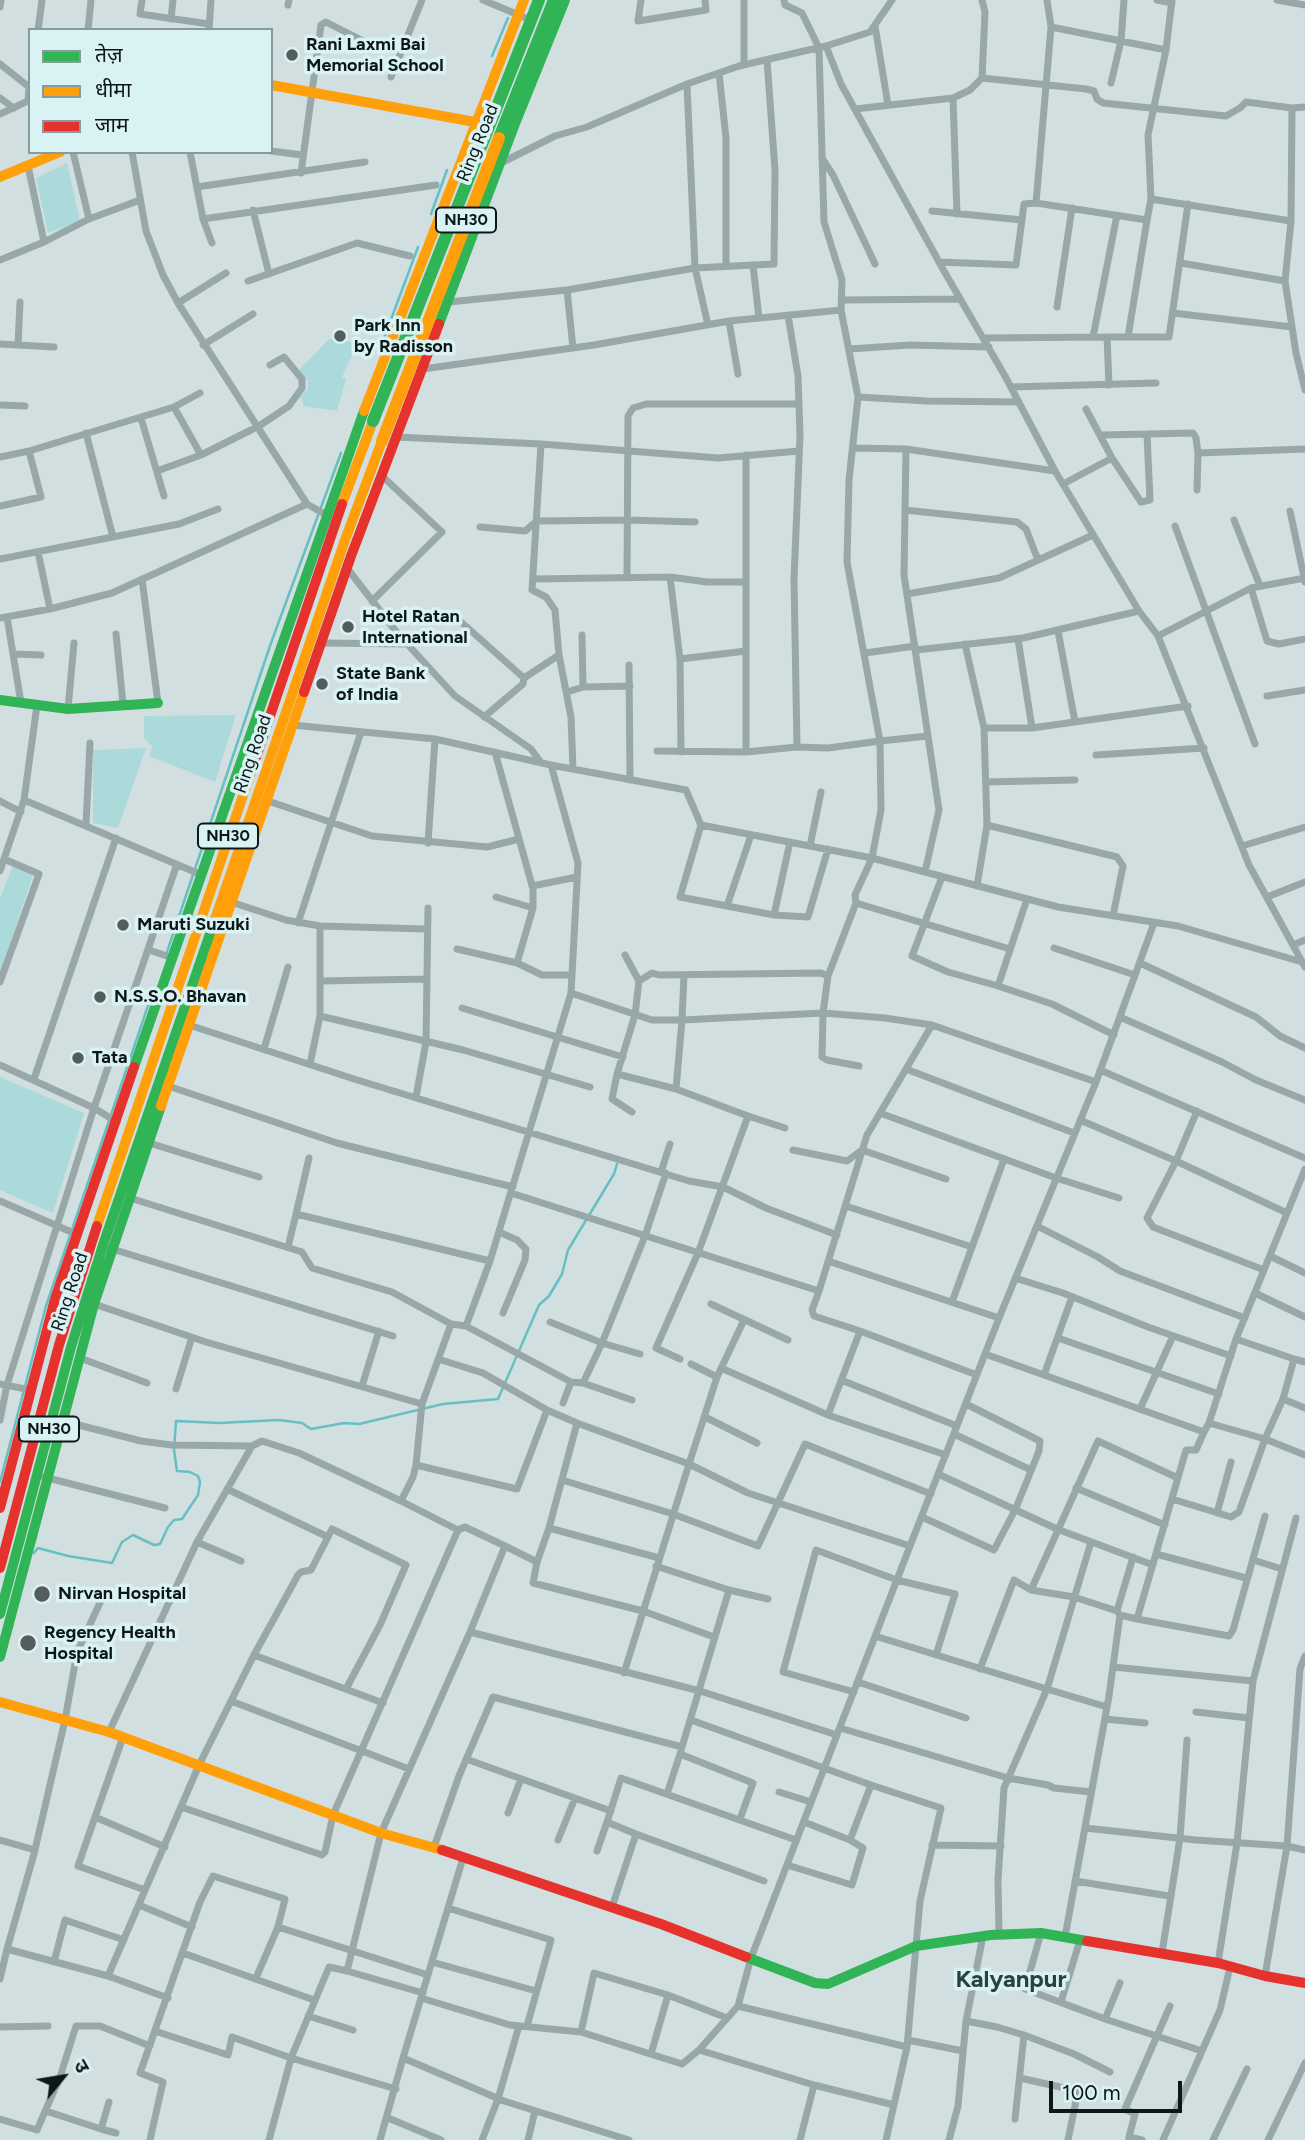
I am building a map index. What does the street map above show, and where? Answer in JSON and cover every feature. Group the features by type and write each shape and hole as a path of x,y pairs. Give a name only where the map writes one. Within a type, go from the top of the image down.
{"main road":[{"path":"1,1500 27,1390 55,1299 68,1231 114,1121 176,958 200,875 279,651 318,511 367,428 466,121 524,0"},
{"name":"Ring Road","path":"0,1568 59,1345 176,958 367,428 539,0"},
{"name":"Ring Road","path":"0,1614 58,1420 71,1347 144,1142 340,553 458,237 554,0"},
{"path":"58,1420 80,1358 107,1247 130,1198 144,1142 168,1086 347,568 500,163 565,0"},
{"path":"273,85 466,121"},
{"path":"0,177 55,154"},
{"path":"0,700 68,709 158,703"},
{"path":"0,1657 42,1476"},
{"path":"0,1702 109,1732 381,1833 434,1847 612,1907 815,1983 828,1984 916,1945 999,1934 1041,1933 1162,1953 1305,1983"}],"street":[{"path":"0,6 1,0"},
{"path":"38,28 42,0"},
{"path":"88,28 91,0"},
{"path":"142,0 140,14 209,27 211,0"},
{"path":"171,19 173,0"},
{"path":"391,77 422,0"},
{"path":"482,0 553,29"},
{"path":"640,0 638,21 706,10 705,0"},
{"path":"744,0 744,64"},
{"path":"784,0 785,5 802,13 822,47 1055,471 1139,611 1158,636 1242,846 1303,965"},
{"path":"884,0 892,0"},
{"path":"500,163 555,136 587,127 687,84 744,64 822,47 870,33 892,0"},
{"path":"855,109 953,98 970,90 982,78 985,12 982,0"},
{"path":"1036,203 1051,27 1047,0"},
{"path":"1111,83 1121,41 1124,0"},
{"path":"1128,337 1151,199 1148,135 1166,50 1172,1 1157,0"},
{"path":"1278,0 1305,5"},
{"path":"301,173 323,22 375,47"},
{"path":"875,26 888,105"},
{"path":"1051,27 1166,50"},
{"path":"822,47 824,222 842,280 842,310 858,397 849,480 847,562 880,741 881,810 872,858 855,895 856,904 828,976 823,1013 822,1057 859,1066"},
{"path":"449,302 567,290 695,268 774,264 775,170 767,60"},
{"path":"0,64 28,85"},
{"path":"719,73 726,138 726,266"},
{"path":"982,78 1094,91 1097,99 1103,103 1154,106 1226,116 1246,102 1305,107"},
{"path":"687,84 695,268 708,325"},
{"path":"0,98 14,108"},
{"path":"953,98 957,214"},
{"path":"0,114 28,101"},
{"path":"1292,108 1291,221 1285,282 1305,390"},
{"path":"273,151 302,155"},
{"path":"73,154 89,219"},
{"path":"21,703 15,654 4,618 112,593 318,511 203,345 163,275 146,231 132,154"},
{"path":"190,154 203,219 212,243"},
{"path":"822,158 876,264"},
{"path":"197,187 365,162"},
{"path":"28,166 44,242"},
{"path":"203,219 436,185"},
{"path":"1151,199 1291,221"},
{"path":"0,260 89,219 140,200"},
{"path":"939,262 1016,265 1024,204 1036,203 1146,220"},
{"path":"983,338 1169,337 1188,204"},
{"path":"1057,307 1072,208"},
{"path":"253,210 268,274"},
{"path":"932,211 1022,220"},
{"path":"1093,337 1117,215"},
{"path":"248,281 357,243 410,256"},
{"path":"1181,263 1285,282"},
{"path":"753,265 759,318"},
{"path":"178,303 226,273"},
{"path":"567,290 573,348"},
{"path":"842,300 960,299"},
{"path":"18,345 20,302"},
{"path":"424,369 573,348 729,321 842,310"},
{"path":"1173,313 1292,327"},
{"path":"203,345 253,314"},
{"path":"788,315 798,376 799,404 794,579 797,747"},
{"path":"729,321 738,374"},
{"path":"1107,337 1109,385"},
{"path":"0,344 54,347"},
{"path":"849,349 910,345 989,348"},
{"path":"157,471 201,455 259,426 289,406 303,384 284,357 270,365"},
{"path":"1011,387 1156,383"},
{"path":"0,457 141,418 174,407 200,393"},
{"path":"858,397 1019,402"},
{"path":"627,578 628,416 633,408 646,404 799,404"},
{"path":"0,405 25,407"},
{"path":"174,407 201,455"},
{"path":"1086,409 1112,458 1141,502 1150,499 1147,434"},
{"path":"141,418 163,496"},
{"path":"86,433 113,537"},
{"path":"1101,435 1193,433 1198,453 1197,490"},
{"path":"375,459 397,437 541,444 718,458 799,451"},
{"path":"541,444 531,590 545,597 555,610 559,655 571,717 573,769"},
{"path":"853,448 906,449 1055,471"},
{"path":"906,449 904,575 939,810 925,872"},
{"path":"1198,453 1305,449"},
{"path":"0,506 41,496 29,451"},
{"path":"746,456 746,752"},
{"path":"1063,484 1112,458"},
{"path":"372,601 442,532 382,476"},
{"path":"0,559 179,524 218,509"},
{"path":"905,510 1017,523 1026,529 1038,560"},
{"path":"1158,636 1251,588 1305,579 1290,511"},
{"path":"1234,520 1260,586"},
{"path":"480,527 525,531 537,521 695,522"},
{"path":"1175,526 1255,744"},
{"path":"907,594 999,578 1093,535"},
{"path":"38,552 50,609"},
{"path":"347,568 408,645 455,696 531,749 542,762"},
{"path":"533,579 670,577 707,582 746,582"},
{"path":"670,577 680,659 681,752"},
{"path":"142,579 158,703"},
{"path":"1251,588 1267,641 1279,644 1305,639"},
{"path":"865,653 1018,639 1139,611"},
{"path":"460,621 524,678"},
{"path":"1058,631 1075,722"},
{"path":"116,634 123,704"},
{"path":"582,635 583,687"},
{"path":"1018,639 1032,729"},
{"path":"68,709 74,643"},
{"path":"321,643 408,645"},
{"path":"965,644 984,728 987,825 976,886"},
{"path":"680,659 746,651"},
{"path":"15,654 41,655"},
{"path":"484,717 523,684 524,678 559,655"},
{"path":"629,665 629,780"},
{"path":"567,692 583,687 629,686"},
{"path":"1267,696 1305,690"},
{"path":"0,871 24,800 37,705"},
{"path":"984,728 1032,729 1188,706"},
{"path":"292,725 435,738 551,765 686,790 701,825 680,897 774,915 808,917 828,849"},
{"path":"298,923 361,732"},
{"path":"657,751 746,752 797,747 828,748 928,736"},
{"path":"428,843 435,738"},
{"path":"86,824 90,743"},
{"path":"1096,755 1204,748"},
{"path":"495,752 532,886 533,908 517,963"},
{"path":"466,1326 490,1261 571,993 578,863 551,765"},
{"path":"986,782 1075,780"},
{"path":"810,846 821,792"},
{"path":"24,800 86,824 200,875"},
{"path":"265,800 372,836 488,848 519,839"},
{"path":"0,801 21,812"},
{"path":"701,825 872,858 1058,907 1178,926 1303,965"},
{"path":"987,825 1117,858 1123,866 1114,916"},
{"path":"1242,846 1305,827"},
{"path":"727,906 751,835"},
{"path":"33,1079 117,838"},
{"path":"774,915 790,842"},
{"path":"0,982 39,874 4,859"},
{"path":"0,1420 6,1386 68,1231 94,1108 152,951 177,864"},
{"path":"532,886 577,877"},
{"path":"942,877 912,956 948,972 1052,1004 1114,1035"},
{"path":"1267,897 1305,882"},
{"path":"496,897 533,908"},
{"path":"998,986 1027,899"},
{"path":"230,902 298,923 426,929"},
{"path":"856,904 1010,949"},
{"path":"416,1097 426,1042 428,908"},
{"path":"269,2140 291,2058 329,1967 523,2026 581,2032 682,2064 699,2050 738,2006 751,1958 796,1840 999,1318 1096,1083 1154,923"},
{"path":"310,1064 320,1016 320,926"},
{"path":"1293,945 1305,940"},
{"path":"1054,948 1135,975"},
{"path":"457,949 517,963 542,975 572,975"},
{"path":"152,951 176,958"},
{"path":"625,955 639,981 635,1015 612,1099 632,1112"},
{"path":"1140,963 1256,1017 1280,1037 1305,1048"},
{"path":"264,1049 288,967"},
{"path":"639,981 652,973 821,973 828,976"},
{"path":"676,1089 684,975"},
{"path":"321,981 426,979"},
{"path":"571,993 652,1020 823,1013 885,1018 932,1026 1096,1083"},
{"path":"461,1008 622,1057"},
{"path":"320,1016 463,1050 590,1087"},
{"path":"1120,1017 1305,1100"},
{"path":"189,1025 663,1173 723,1187 766,1208 837,1235"},
{"path":"932,1026 867,1135 812,1310 814,1316 977,1375"},
{"path":"0,1065 94,1108 114,1121"},
{"path":"906,1069 1074,1133"},
{"path":"1100,1070 1305,1158"},
{"path":"617,1074 676,1089 785,1128"},
{"path":"168,1086 337,1143 512,1190 645,1237 819,1292"},
{"path":"1197,1111 1176,1161 1147,1218 1153,1227 1264,1270"},
{"path":"880,1113 1056,1178 1119,1198"},
{"path":"680,1359 656,1348 698,1253 748,1115"},
{"path":"1080,1120 1287,1213"},
{"path":"144,1142 259,1177"},
{"path":"583,1383 603,1343 645,1237 670,1144"},
{"path":"793,1150 847,1161 862,1150"},
{"path":"862,1150 946,1179"},
{"path":"288,1247 309,1158"},
{"path":"952,1302 1004,1159"},
{"path":"1137,1619 1186,1450 1196,1450 1209,1423 1236,1339 1305,1169"},
{"path":"130,1198 302,1252 312,1268 392,1292 451,1324 466,1326 571,1382 583,1383 632,1400"},
{"path":"0,1201 68,1231"},
{"path":"846,1206 972,1247"},
{"path":"296,1214 490,1261"},
{"path":"1037,1226 1120,1271 1245,1318"},
{"path":"499,1232 517,1240 526,1249 525,1260 503,1313"},
{"path":"107,1247 393,1335"},
{"path":"1270,1256 1305,1273"},
{"path":"828,1261 999,1318"},
{"path":"1015,1278 1231,1356"},
{"path":"1255,1293 1305,1317"},
{"path":"1044,1375 1072,1297"},
{"path":"94,1304 192,1337 422,1404"},
{"path":"711,1304 788,1340"},
{"path":"624,1673 717,1377 744,1321"},
{"path":"550,1322 640,1354"},
{"path":"401,1501 416,1465 422,1404 451,1324"},
{"path":"362,1387 379,1331"},
{"path":"828,1415 860,1331"},
{"path":"1140,1409 1173,1336"},
{"path":"176,1389 192,1337"},
{"path":"1058,1338 1219,1394"},
{"path":"1236,1339 1305,1362"},
{"path":"985,1354 1204,1432"},
{"path":"80,1358 147,1384"},
{"path":"438,1359 483,1373 547,1410 689,1464 748,1493 910,1546"},
{"path":"1172,1499 1231,1517 1239,1512 1265,1439 1283,1399 1294,1359"},
{"path":"691,1364 717,1377"},
{"path":"721,1368 828,1415 946,1455"},
{"path":"841,1380 955,1430 1031,1470"},
{"path":"563,1403 571,1382"},
{"path":"6,1386 27,1390"},
{"path":"1283,1399 1305,1408"},
{"path":"922,1517 994,1550 1015,1510 1031,1470 1040,1441 965,1404"},
{"path":"416,1465 517,1489 547,1410"},
{"path":"705,1417 757,1443"},
{"path":"58,1420 141,1441 175,1445 251,1446 262,1441 299,1453 458,1530"},
{"path":"577,1423 533,1583 643,1611 714,1637"},
{"path":"1209,1423 1265,1439 1305,1455"},
{"path":"1031,1590 1098,1441 1178,1478"},
{"path":"562,1480 673,1514 758,1546 804,1444 931,1494"},
{"path":"109,1732 197,1542 251,1446"},
{"path":"1217,1513 1231,1462"},
{"path":"938,1474 1057,1529 1153,1565"},
{"path":"42,1476 165,1508"},
{"path":"1076,1488 1165,1525"},
{"path":"227,1489 328,1537"},
{"path":"980,1669 1014,1580 1031,1590 1074,1597 1137,1619 1229,1636 1265,1516"},
{"path":"1163,2140 1220,2010 1253,1681 1296,1518"},
{"path":"181,1807 322,1855 333,1815 458,1530 465,1527 537,1562"},
{"path":"549,1528 659,1558"},
{"path":"108,1976 199,1765 254,1655 298,1575 311,1570 332,1529 406,1565 380,1625 346,1689"},
{"path":"197,1542 241,1561"},
{"path":"999,1934 998,1880 1004,1788 1047,1689 1090,1542"},
{"path":"347,1971 381,1833 505,1546"},
{"path":"854,1692 783,1672 816,1550 897,1580 955,1594 936,1655"},
{"path":"1156,1554 1246,1578"},
{"path":"1065,1937 1107,1707 1119,1613 1133,1558"},
{"path":"1253,1560 1282,1569"},
{"path":"656,1566 729,1590 768,1599"},
{"path":"667,1794 729,1590"},
{"path":"0,1979 35,1850 65,1720 77,1652 105,1592"},
{"path":"470,1632 700,1691 1008,1779 1091,1792"},
{"path":"876,1636 1107,1707"},
{"path":"254,1655 383,1703"},
{"path":"1265,1976 1287,1846 1305,1656"},
{"path":"1113,1667 1253,1681"},
{"path":"858,1682 966,1718"},
{"path":"434,1847 492,1697 681,1751 753,1783 740,1819"},
{"path":"231,1701 410,1769"},
{"path":"1196,1712 1249,1718"},
{"path":"1105,1719 1145,1723"},
{"path":"691,1720 941,1808 920,1901 907,2044 886,2140"},
{"path":"123,1737 78,1866 145,1890"},
{"path":"1162,1953 1180,1838 1187,1740"},
{"path":"466,1759 611,1811"},
{"path":"597,1851 621,1778 796,1840"},
{"path":"508,1813 522,1779"},
{"path":"850,1840 871,1784"},
{"path":"779,1792 811,1802"},
{"path":"558,1840 575,1798"},
{"path":"95,1817 165,1847"},
{"path":"607,1822 764,1881"},
{"path":"787,1865 852,1885 863,1849 850,1840 803,1822"},
{"path":"1084,1828 1287,1846 1305,1850"},
{"path":"612,1907 636,1834"},
{"path":"0,1840 35,1850"},
{"path":"932,1845 1001,1846"},
{"path":"380,2140 463,1858"},
{"path":"150,2140 163,2082 140,2073 200,1902 214,1876 285,1899 278,1927 256,1978"},
{"path":"1075,1881 1169,1896"},
{"path":"139,1905 192,1927"},
{"path":"448,1908 551,1940 536,1991 482,2140"},
{"path":"54,1962 65,1920 124,1940"},
{"path":"278,1927 428,1975"},
{"path":"1041,1933 1025,1989 1202,2051"},
{"path":"949,2140 958,2106 966,2021 983,1936"},
{"path":"1061,2002 1080,1940"},
{"path":"7,1949 108,1976 168,1998"},
{"path":"183,1953 314,2000"},
{"path":"432,1962 536,1991"},
{"path":"581,2032 594,1973 668,1995 727,2018"},
{"path":"1105,2019 1120,1983"},
{"path":"650,2054 668,1995"},
{"path":"738,2006 907,2044 963,2051"},
{"path":"1142,2140 1129,2138 1135,2114 1125,2109 1170,2006"},
{"path":"308,2016 353,2030"},
{"path":"966,2021 1024,2035 1074,2054 1110,2072"},
{"path":"0,2027 48,2026"},
{"path":"34,2140 60,2077 76,2026 100,2026 150,2046"},
{"path":"155,2031 228,2055 232,2037 291,2058 396,2089"},
{"path":"1015,2119 1024,2035"},
{"path":"699,2050 814,2085 894,2105"},
{"path":"403,2058 498,2099 629,2140"},
{"path":"1270,2139 1305,2063"},
{"path":"1213,2140 1247,2069"},
{"path":"1020,2078 1078,2091 1068,2140"},
{"path":"800,2140 814,2085"},
{"path":"102,2129 109,2102"},
{"path":"46,2111 116,2133"},
{"path":"528,2140 536,2111"},
{"path":"388,2118 441,2140"},
{"path":"0,2119 37,2130"}],"shaded area":[{"path":"67,163 80,221 48,233 36,178"},
{"path":"329,339 345,340 357,345 342,377 346,379 337,411 304,406 300,397 308,388 308,381 299,370"},
{"path":"236,715 215,782 149,756 153,747 144,738 144,716"},
{"path":"146,748 118,828 93,823 93,750"},
{"path":"13,865 33,875 0,973 0,899"},
{"path":"0,1077 84,1113 53,1213 0,1190"}],"waterway":[{"path":"492,56 508,18"},
{"path":"431,214 447,170"},
{"path":"383,341 418,247"},
{"path":"167,952 271,643 341,453"},
{"path":"0,1482 46,1306 152,994"},
{"path":"34,1553 38,1548 112,1563 122,1542 133,1535 154,1545 160,1544 168,1527 174,1520 182,1519 198,1495 200,1482 198,1476 190,1472 177,1471 174,1450 176,1421 219,1423 279,1420 302,1423 311,1429 344,1423 359,1424 443,1404 498,1399 539,1305 549,1296 562,1274 568,1250 614,1174 617,1164"}],"traffic: fast":[{"path":"373,421 539,0"},
{"path":"499,138 554,0"},
{"path":"439,324 565,0"},
{"path":"134,1067 364,411"},
{"path":"0,700 68,709 158,703"},
{"path":"0,1614 71,1347 103,1245 213,925"},
{"path":"0,1657 94,1304 161,1106"},
{"path":"746,1957 815,1983 828,1984 916,1946 991,1935 1041,1933 1087,1941"}],"traffic: slow":[{"path":"364,411 524,0"},
{"path":"273,85 475,122"},
{"path":"382,441 499,138"},
{"path":"0,177 55,154"},
{"path":"342,504 373,421"},
{"path":"213,925 345,540 382,441"},
{"path":"161,1106 304,692"},
{"path":"97,1226 251,772"},
{"path":"0,1702 109,1732 381,1833 442,1850"}],"traffic: jam":[{"path":"304,692 351,556 439,324"},
{"path":"251,772 342,504"},
{"path":"0,1508 55,1299 134,1067"},
{"path":"0,1568 59,1345 97,1226"},
{"path":"442,1850 661,1924 746,1957"},
{"path":"1087,1941 1218,1963 1265,1976 1305,1983"}],"place":[{"name":"Rani Laxmi Bai Memorial School","path":"292,55"},
{"name":"Park Inn by Radisson","path":"340,336"},
{"name":"Hotel Ratan International","path":"348,627"},
{"name":"State Bank of India","path":"322,684"},
{"name":"Maruti Suzuki","path":"123,925"},
{"name":"N.S.S.O. Bhavan","path":"100,997"},
{"name":"Tata","path":"78,1058"},
{"name":"Nirvan Hospital","path":"42,1594"},
{"name":"Regency Health Hospital","path":"28,1643"}],"district":[{"name":"Kalyanpur","path":"1011,1980"}]}
